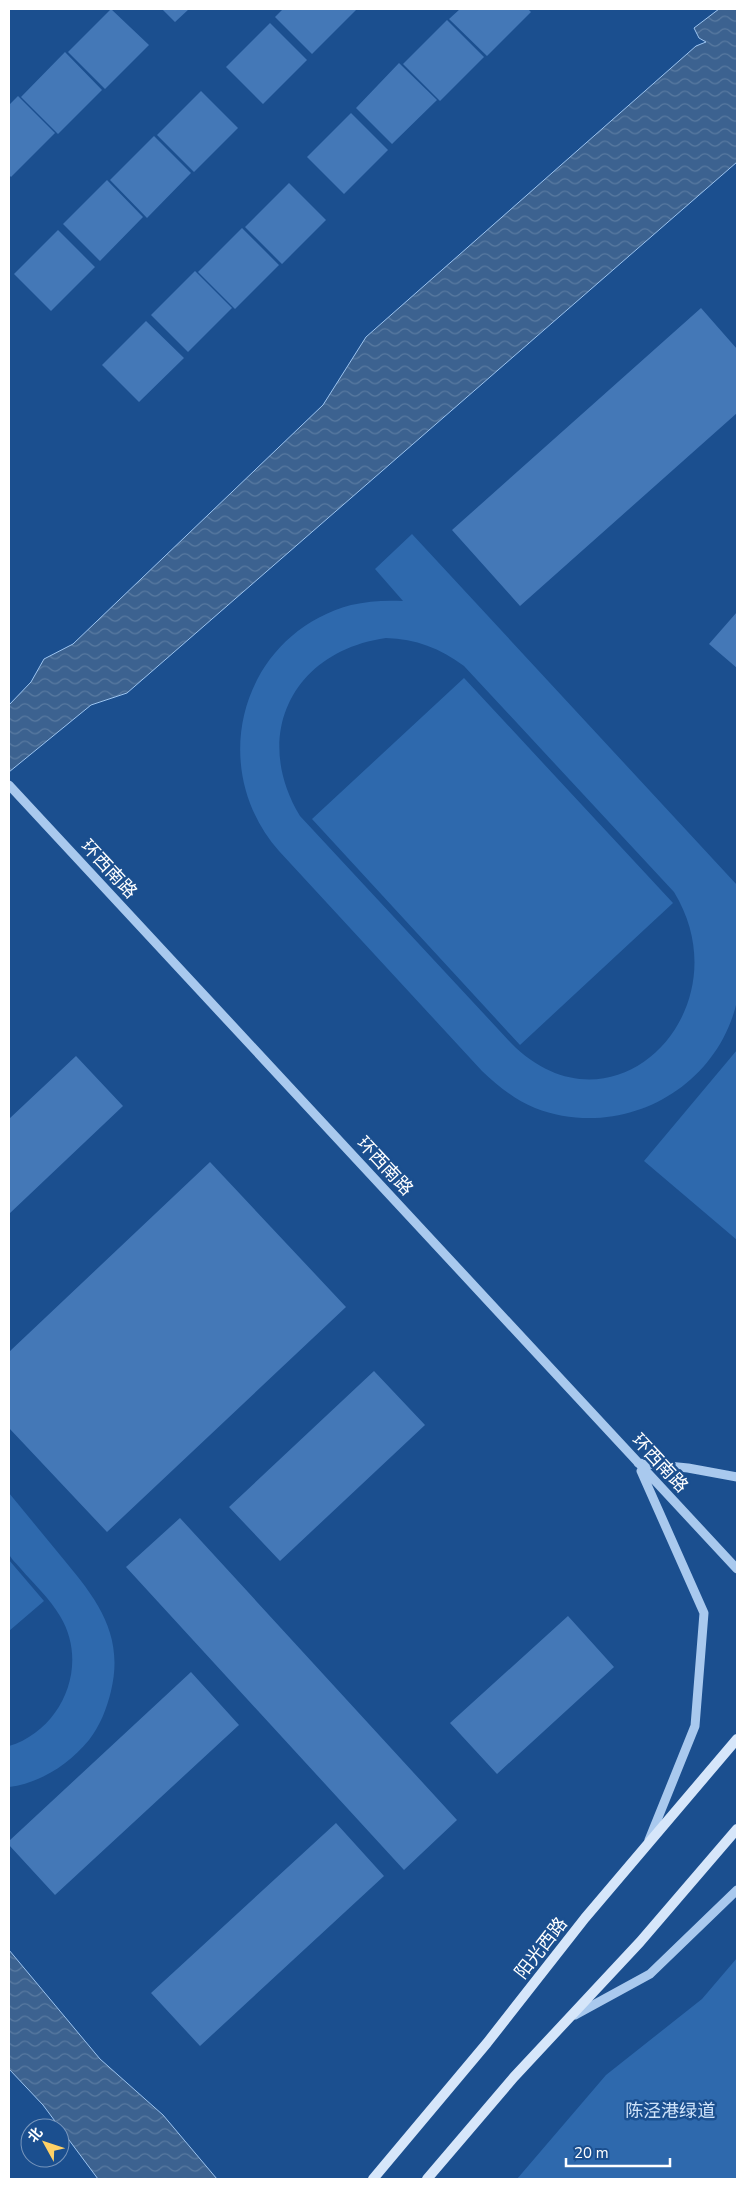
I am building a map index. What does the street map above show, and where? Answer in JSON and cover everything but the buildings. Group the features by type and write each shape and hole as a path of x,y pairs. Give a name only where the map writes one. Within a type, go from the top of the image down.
{"main road":[{"name":"阳光西路","path":"372,2179 487,2043 585,1918 737,1739"},
{"path":"427,2179 514,2077 640,1942 737,1829"}],"street":[{"name":"环西南路","path":"9,785 737,1569"},
{"path":"647,1844 695,1726 704,1613 638,1464 688,1468 737,1477"},
{"path":"570,2017 650,1974 737,1890"}],"green space":[{"path":"412,534 737,885 737,1001 726,1033 709,1060 687,1083 661,1100 631,1112 600,1118 568,1117 535,1108 507,1092 482,1071 279,851 256,818 244,781 240,744 246,708 260,674 283,644 313,621 351,605 377,601 403,601 375,569","holes":["386,638 437,649 464,666 674,892 692,937 693,980 681,1019 658,1050 626,1072 590,1079 550,1071 511,1043 300,816 286,786 280,756 281,728 290,701 305,679 326,660 354,646"]},
{"path":"464,678 673,903 520,1045 312,819"},
{"path":"737,1050 737,1240 644,1161"},
{"path":"9,1493 85,1586 95,1601 104,1617 110,1634 114,1651 114,1670 111,1691 103,1717 93,1735 81,1749 54,1771 43,1777 9,1787 9,1746 28,1738 44,1726 56,1711 66,1693 71,1674 72,1655 69,1635 60,1616 9,1554"},
{"path":"9,1560 44,1601 9,1631"},
{"name":"陈泾港绿道","path":"737,1958 737,2179 517,2179 606,2075 702,1999"}],"water":[{"path":"719,9 737,9 737,162 127,693 91,705 9,772 9,705 31,682 44,659 73,644 323,405 366,337 696,46 706,42 699,38 694,28"},
{"path":"9,1950 100,2059 163,2115 217,2179 98,2179 70,2141 70,2118 53,2118 9,2069"}]}
